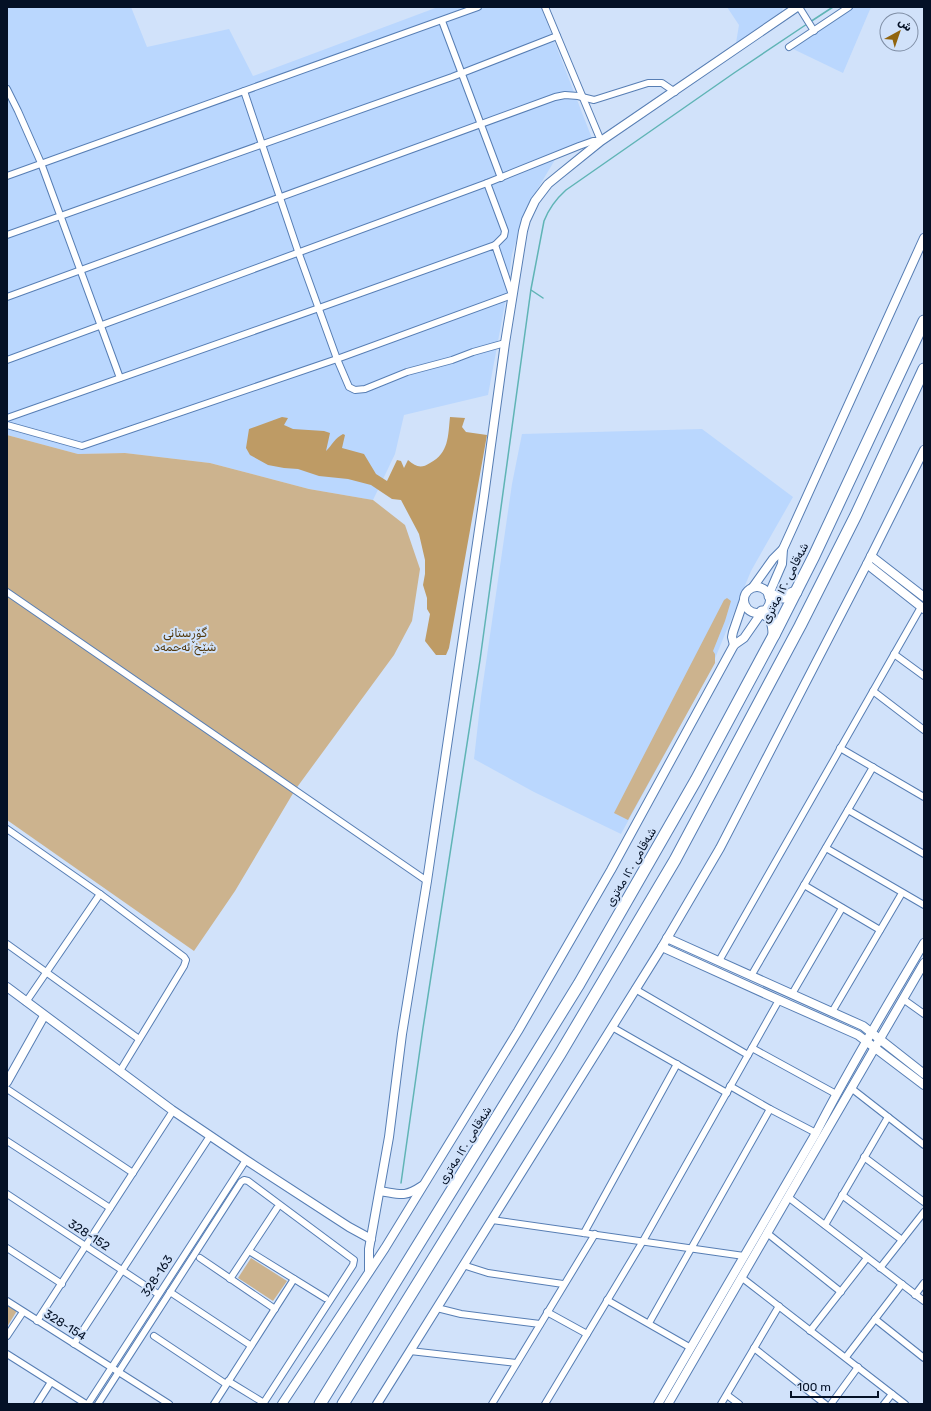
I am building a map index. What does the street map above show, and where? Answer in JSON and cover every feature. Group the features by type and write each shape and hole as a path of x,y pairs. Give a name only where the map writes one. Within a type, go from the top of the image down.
{"highway":[{"name":"شەقامی ١٢٠ مەتری","path":"320,1404 579,984 692,786 796,592 924,321"},
{"path":"343,1404 560,1054 674,860 800,626 856,515 924,369"},
{"path":"770,595 783,597 796,592"},
{"path":"762,612 768,615 772,620 774,635"}],"street":[{"path":"7,176 478,7"},
{"path":"545,7 602,141"},
{"path":"369,1271 371,1239 389,1137 402,1034 427,881 522,230 535,201 548,184 602,141 798,7 812,29"},
{"path":"790,47 812,29 849,7"},
{"path":"442,21 502,178"},
{"path":"7,235 462,73 557,36"},
{"path":"7,297 555,97 565,95 594,100 648,83 662,84 675,92"},
{"path":"7,89 41,163 120,378"},
{"path":"244,91 299,254 337,360 349,388 355,390 365,389 407,372 452,360 473,352 505,343"},
{"path":"7,360 299,254 502,178 579,146 593,141 602,141"},
{"path":"7,418 495,245 504,236 505,231 487,183"},
{"path":"282,1404 369,1271 518,1031 611,870 734,645 744,638 762,612 770,604 770,595 782,564 783,549 924,238"},
{"path":"495,245 512,295"},
{"path":"7,425 82,446 337,360 512,295"},
{"path":"377,1404 662,947 720,848 872,556 924,450"},
{"path":"734,645 732,637 733,632 746,592 754,587 773,559 783,549"},
{"path":"872,556 924,597"},
{"path":"719,961 894,654 923,608 867,564"},
{"path":"754,587 762,587 770,595"},
{"path":"7,592 427,881"},
{"path":"744,600 748,610 755,613 762,612"},
{"path":"894,654 924,676"},
{"path":"873,691 924,730"},
{"path":"840,748 924,797"},
{"path":"746,986 873,767"},
{"path":"848,810 924,854"},
{"path":"7,829 100,894 186,960 184,966 120,1071"},
{"path":"826,848 924,905"},
{"path":"804,885 880,930"},
{"path":"832,1012 902,893"},
{"path":"26,1002 100,894"},
{"path":"792,994 842,908"},
{"path":"667,938 857,1023 880,1038 924,1074"},
{"path":"658,1404 816,1132 866,1040 924,943"},
{"path":"7,944 139,1039"},
{"path":"662,947 853,1033 866,1040 924,1085"},
{"path":"668,1404 924,963"},
{"path":"7,987 44,1016 210,1136 349,1227 371,1239"},
{"path":"635,989 748,1055"},
{"path":"903,999 924,1014"},
{"path":"545,1404 643,1241 779,1000"},
{"path":"7,1082 44,1016"},
{"path":"612,1027 726,1092"},
{"path":"752,1048 836,1094"},
{"path":"584,1233 677,1064"},
{"path":"730,1086 770,1109 816,1132"},
{"path":"851,1088 924,1145"},
{"path":"7,1089 133,1173"},
{"path":"649,1323 770,1109"},
{"path":"38,1321 171,1114"},
{"path":"825,1225 888,1117"},
{"path":"74,1344 210,1136"},
{"path":"7,1141 110,1208"},
{"path":"864,1157 924,1202"},
{"name":"328-163","path":"87,1404 246,1160"},
{"path":"98,1404 244,1180 248,1181 354,1260 353,1264 263,1404 227,1383 154,1336"},
{"path":"230,1183 238,1188"},
{"path":"380,1191 408,1194 424,1184"},
{"name":"328-152","path":"7,1194 158,1294"},
{"path":"842,1195 902,1240"},
{"path":"788,1197 924,1301"},
{"path":"230,1279 278,1208"},
{"path":"880,1268 924,1212"},
{"path":"492,1220 744,1256"},
{"path":"767,1233 841,1292"},
{"path":"492,1404 595,1234"},
{"path":"7,1248 62,1284"},
{"path":"249,1251 325,1298"},
{"path":"200,1258 275,1309"},
{"path":"810,1331 867,1258"},
{"path":"463,1265 488,1273 564,1284"},
{"path":"741,1277 905,1404"},
{"path":"214,1404 250,1345 294,1279"},
{"path":"916,1295 924,1283"},
{"path":"846,1357 902,1284"},
{"path":"170,1292 250,1345"},
{"path":"607,1300 691,1348"},
{"name":"328-154","path":"7,1301 169,1404"},
{"path":"721,1404 779,1306"},
{"path":"436,1308 461,1314 540,1324"},
{"path":"7,1336 23,1312"},
{"path":"547,1312 587,1334"},
{"path":"875,1319 924,1358"},
{"path":"754,1348 825,1404"},
{"path":"410,1351 516,1363"},
{"path":"7,1354 87,1404"},
{"path":"831,1404 858,1367"},
{"path":"37,1404 51,1382"},
{"path":"884,1404 892,1394"},
{"path":"727,1395 739,1404"}],"shaded area":[{"path":"7,7 131,7 147,47 229,29 253,76 438,7 541,7 593,141 556,158 528,205 512,254 507,293 488,395 404,415 395,454 373,500 309,489 210,463 125,453 78,454 7,435"},
{"path":"727,7 783,7 782,11 736,43 739,25"},
{"path":"851,7 871,7 843,73 791,48"},
{"path":"282,417 288,418 284,425 293,429 324,431 330,433 326,451 338,438 343,434 345,435 342,448 364,454 376,474 387,481 397,460 401,461 404,468 408,460 416,466 421,467 427,465 441,454 449,431 450,417 465,418 462,427 466,432 487,435 449,648 446,655 436,655 425,641 430,614 427,609 427,598 423,585 425,560 419,534 401,500 392,499 371,485 348,479 319,476 298,469 268,465 250,455 246,448 249,429"},
{"path":"702,429 793,497 751,571 709,673 621,834 534,792 474,759 481,697 512,484 522,434"}],"green space":[{"name":"گۆڕستانی شێخ ئەحمەد","path":"7,435 78,454 125,453 210,463 309,489 373,500 405,525 420,569 412,621 394,655 295,790 235,891 194,951 7,820"},
{"path":"727,598 731,601 713,651 715,654 715,663 628,820 614,813 724,600"},
{"path":"251,1258 287,1281 273,1301 238,1278"},
{"path":"7,1302 18,1309 7,1327"}],"waterway":[{"path":"810,22 833,7"},
{"path":"401,1183 423,1028 480,660 531,289 544,221 553,204 566,190 807,24"},
{"path":"531,290 543,298"}]}
